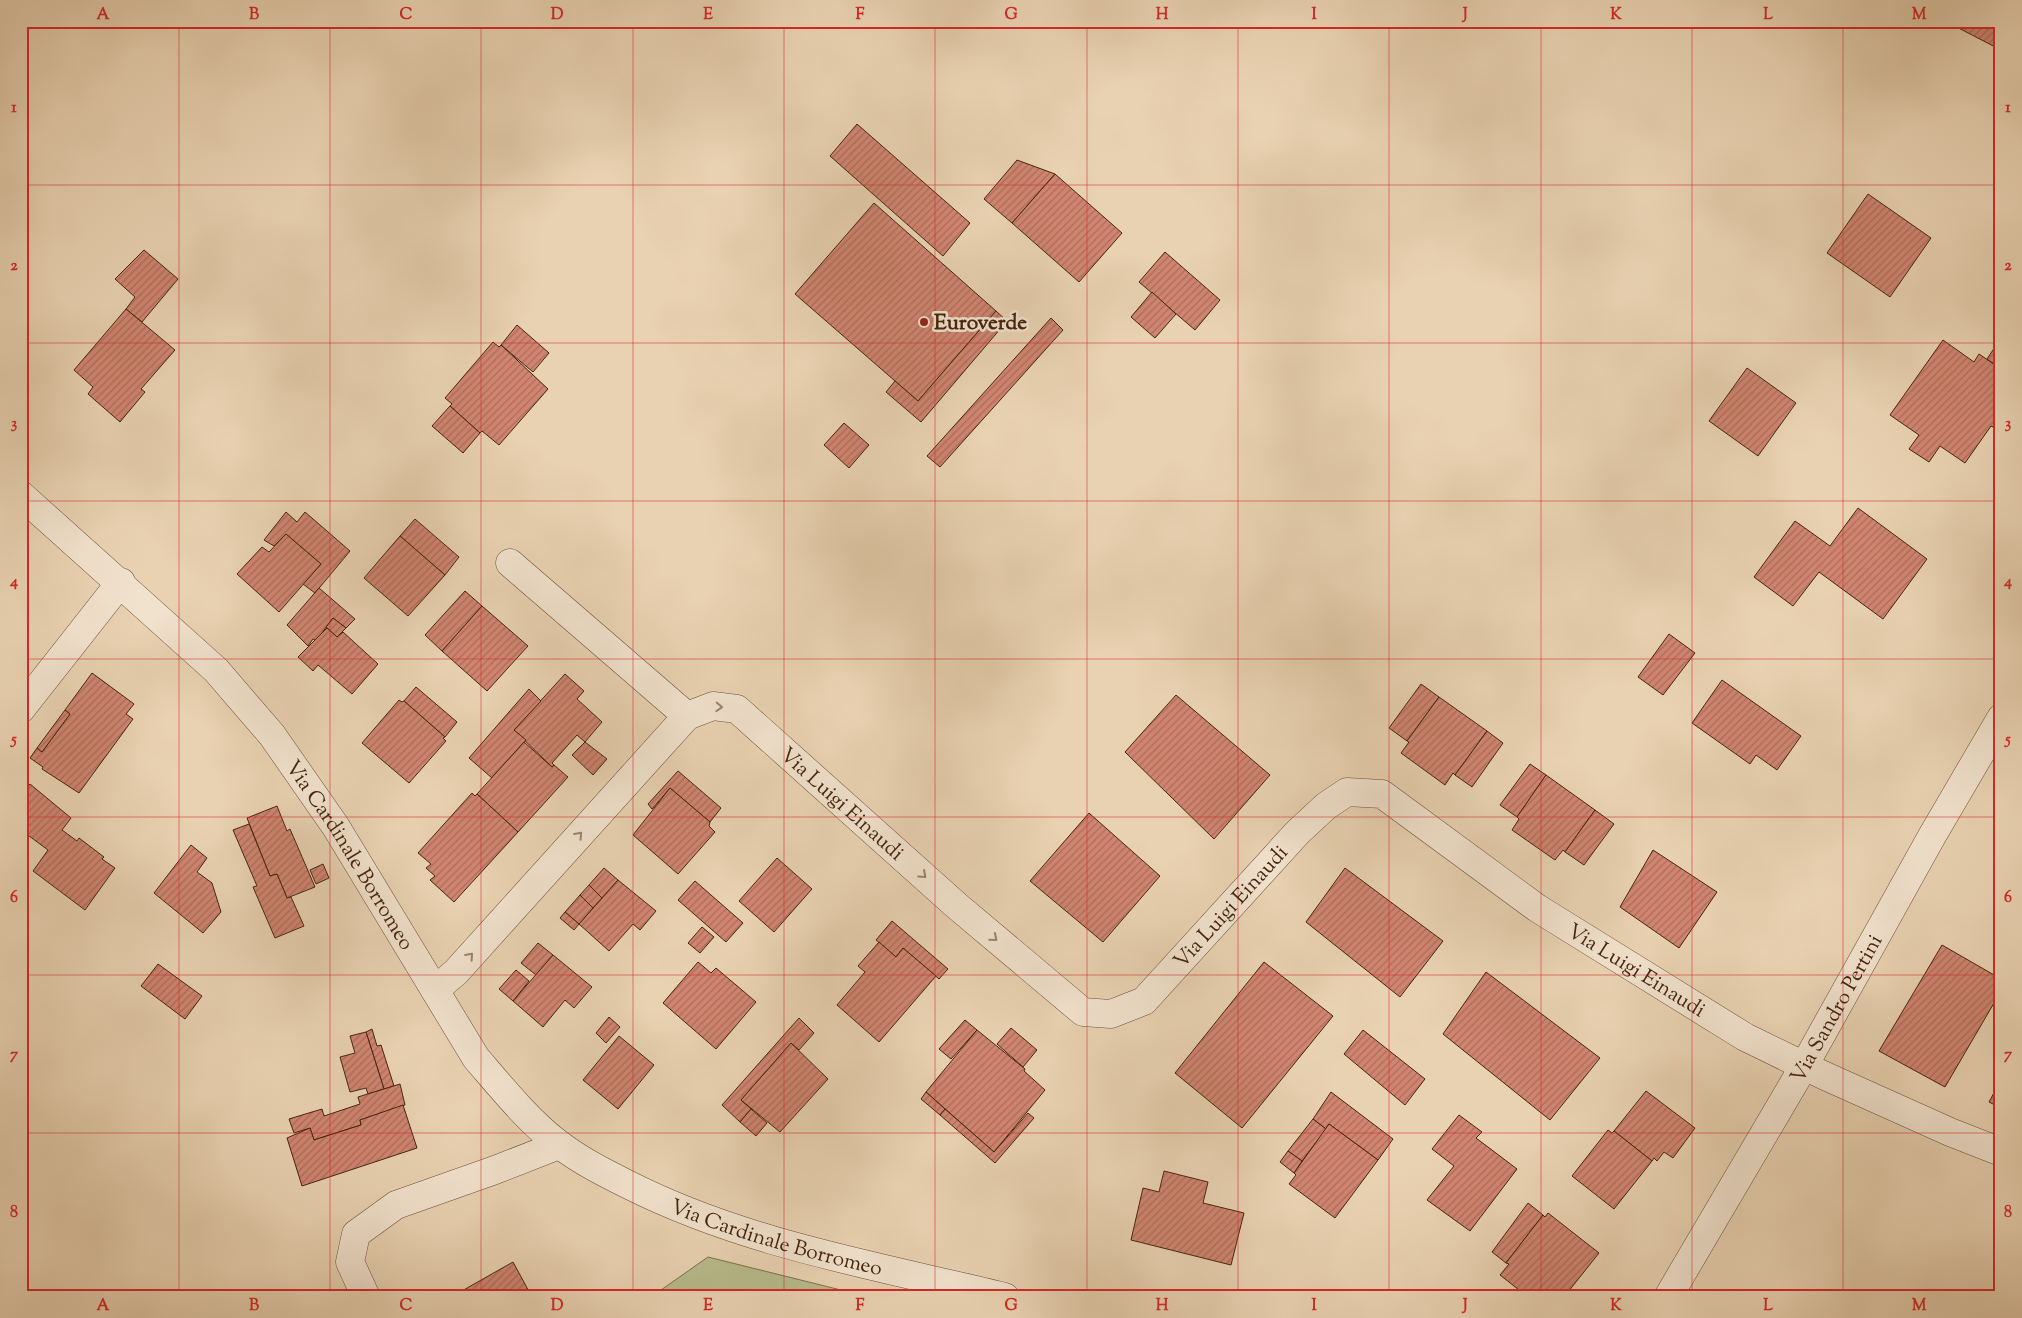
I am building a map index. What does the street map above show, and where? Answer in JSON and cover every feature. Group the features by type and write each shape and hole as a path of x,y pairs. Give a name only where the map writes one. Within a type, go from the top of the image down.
{"street":[{"name":"Via Cardinale Borromeo","path":"21,495 121,582 216,670 272,735 336,827 476,1058 501,1088 559,1145 594,1168 662,1202 717,1224 795,1247 1005,1297"},
{"path":"510,563 687,716"},
{"path":"21,709 121,582"},
{"name":"Via Luigi Einaudi","path":"435,990 456,972 687,716 713,706 737,709 957,906 1083,1012 1111,1014 1144,1000 1298,833 1326,806 1347,792 1382,794 1537,908 1745,1037 1804,1066 1950,1132 2001,1152"},
{"name":"Via Sandro Pertini","path":"1668,1297 1804,1066 1932,836 2001,718"},
{"path":"366,1297 350,1262 356,1234 396,1205 559,1145"}],"green space":[{"path":"708,1257 869,1297 651,1297"}],"building":[{"path":"1945,21 2001,21 2001,50"},
{"path":"857,124 970,223 943,256 830,156"},
{"path":"1017,160 1055,174 1012,223 984,199"},
{"path":"1055,174 1122,233 1079,282 1012,223"},
{"path":"1868,194 1931,238 1890,297 1827,253"},
{"path":"874,203 996,311 918,401 795,294"},
{"path":"144,250 178,279 142,322 126,309 135,297 115,279"},
{"path":"1165,252 1220,300 1195,330 1139,282"},
{"path":"1152,292 1176,314 1155,338 1131,317"},
{"path":"126,309 175,350 141,389 145,392 120,422 88,394 93,387 74,370"},
{"path":"996,311 1007,321 921,422 886,392 895,381 918,401"},
{"path":"1051,318 1063,330 940,467 927,456"},
{"path":"517,325 549,353 533,372 501,345"},
{"path":"2001,338 2001,369 1987,359"},
{"path":"1943,340 1974,362 1979,354 2001,369 2001,431 1991,426 1965,463 1940,446 1929,462 1909,449 1919,435 1890,415"},
{"path":"493,342 499,347 501,345 548,389 499,445 482,431 480,433 450,406 452,404 445,398"},
{"path":"1747,368 1796,403 1758,456 1709,421"},
{"path":"450,406 480,433 463,453 432,426"},
{"path":"844,423 869,445 849,468 824,445"},
{"path":"1858,508 1927,559 1883,619 1819,572 1793,606 1754,577 1795,521 1830,546"},
{"path":"286,512 297,522 305,512 350,551 315,593 303,584 321,564 286,534 274,546 264,540"},
{"path":"415,519 459,557 445,575 400,536"},
{"path":"286,534 321,564 279,612 237,574 262,547 269,552"},
{"path":"400,536 445,575 408,616 364,578"},
{"path":"319,588 355,619 346,628 333,618 316,641 313,639 308,646 287,625"},
{"path":"465,591 482,606 442,651 425,635"},
{"path":"482,606 528,646 487,691 442,651"},
{"path":"333,618 346,628 337,637 326,627"},
{"path":"327,628 337,637 343,632 378,664 352,694 318,665 313,671 298,657"},
{"path":"1669,634 1695,653 1663,695 1638,677"},
{"path":"92,673 134,704 126,714 133,719 79,793 42,769 43,767 30,758 37,748 42,752 70,714 65,710"},
{"path":"565,674 584,691 577,699 602,722 585,742 577,735 552,763 554,765 552,767 514,730"},
{"path":"1722,680 1801,736 1777,770 1756,755 1750,764 1692,723"},
{"path":"1421,684 1439,697 1407,741 1389,728"},
{"path":"416,687 457,722 445,737 404,701"},
{"path":"529,689 541,701 514,730 526,740 492,778 469,758"},
{"path":"1176,695 1270,775 1214,839 1125,752"},
{"path":"1439,697 1487,731 1455,775 1453,773 1445,785 1401,753 1409,742 1407,741"},
{"path":"399,700 404,701 445,737 443,738 446,741 409,783 362,743"},
{"path":"65,710 70,714 42,752 37,748"},
{"path":"1487,731 1503,743 1472,787 1455,775"},
{"path":"524,742 552,767 554,765 568,777 518,832 477,794"},
{"path":"585,742 607,759 593,775 572,755"},
{"path":"1530,764 1546,775 1517,817 1500,805"},
{"path":"678,771 721,808 710,822 670,788 652,809 648,804"},
{"path":"1546,775 1595,810 1565,852 1563,850 1555,860 1512,830 1519,819 1517,817"},
{"path":"30,784 71,818 62,830 77,841 79,838 115,868 85,910 33,871 48,850 21,830 21,796"},
{"path":"670,788 710,822 709,826 715,832 678,874 633,835"},
{"path":"472,793 475,796 477,794 518,832 454,902 430,880 435,876 426,868 431,864 418,853"},
{"path":"277,806 287,831 290,829 315,887 287,898 277,874 270,876 247,818"},
{"path":"1595,810 1614,824 1584,865 1565,852"},
{"path":"1089,813 1160,876 1103,942 1030,881"},
{"path":"249,824 270,876 277,874 287,898 291,897 304,926 275,938 253,887 257,886 233,830"},
{"path":"191,845 207,858 197,872 212,883 221,912 203,933 154,893"},
{"path":"1653,850 1717,892 1679,948 1620,907"},
{"path":"777,858 812,889 774,932 739,901"},
{"path":"323,864 329,878 316,884 310,870"},
{"path":"604,868 618,880 602,898 589,885"},
{"path":"1345,868 1443,941 1400,997 1306,922"},
{"path":"618,880 656,911 640,930 633,924 609,951 579,924"},
{"path":"695,881 743,923 726,942 678,900"},
{"path":"589,885 602,898 593,908 580,895"},
{"path":"580,895 593,908 579,924 565,912"},
{"path":"565,912 579,924 574,930 560,918"},
{"path":"892,921 948,969 939,979 903,948 896,957 876,940"},
{"path":"702,927 714,937 700,953 688,943"},
{"path":"879,942 896,957 903,948 936,976 879,1042 837,1005 865,972 858,966"},
{"path":"538,943 553,955 536,975 521,963"},
{"path":"1942,945 2001,979 2001,991 1945,1087 1879,1051"},
{"path":"553,955 592,987 574,1008 565,1000 543,1027 513,1001"},
{"path":"698,962 711,973 716,968 756,1002 716,1049 663,1003"},
{"path":"1264,962 1333,1016 1242,1128 1175,1073"},
{"path":"158,964 202,996 185,1019 141,986"},
{"path":"516,970 529,981 513,1001 499,989"},
{"path":"1486,972 1600,1058 1550,1120 1443,1034"},
{"path":"609,1017 620,1027 606,1043 596,1033"},
{"path":"799,1018 814,1033 799,1050 791,1043 741,1100 751,1109 740,1122 722,1105"},
{"path":"965,1020 977,1030 951,1059 939,1049"},
{"path":"1011,1028 1037,1050 1023,1067 997,1044"},
{"path":"372,1029 377,1046 381,1045 394,1086 384,1089 366,1032"},
{"path":"977,1030 1025,1069 1024,1071 1045,1090 994,1152 926,1092"},
{"path":"1363,1030 1425,1079 1405,1105 1344,1054"},
{"path":"366,1032 384,1089 368,1094 366,1088 350,1092 340,1057 355,1053 350,1036"},
{"path":"619,1036 654,1065 618,1109 583,1080"},
{"path":"791,1043 828,1079 780,1132 741,1100"},
{"path":"2001,1080 2001,1108 1989,1102"},
{"path":"400,1084 405,1105 360,1120 361,1125 314,1140 310,1128 294,1133 289,1119 322,1109 324,1116 360,1104 358,1097"},
{"path":"1646,1091 1695,1128 1673,1158 1664,1152 1657,1161 1654,1158 1652,1161 1614,1131"},
{"path":"926,1092 945,1109 940,1115 921,1099"},
{"path":"1331,1092 1393,1139 1378,1160 1329,1124 1326,1129 1313,1119"},
{"path":"403,1105 417,1148 302,1186 287,1138 310,1128 314,1140 361,1125 360,1120"},
{"path":"751,1109 767,1123 756,1136 740,1122"},
{"path":"945,1109 994,1152 1028,1113 1034,1118 995,1163 940,1115"},
{"path":"1459,1115 1482,1132 1476,1138 1517,1169 1470,1231 1427,1200 1454,1166 1432,1149"},
{"path":"1313,1119 1326,1129 1302,1161 1288,1151"},
{"path":"1329,1124 1378,1160 1335,1218 1289,1184 1296,1175 1294,1173"},
{"path":"1608,1130 1612,1133 1614,1131 1652,1161 1614,1209 1572,1176"},
{"path":"1288,1151 1302,1161 1294,1173 1280,1162"},
{"path":"1164,1171 1208,1182 1203,1203 1244,1213 1231,1265 1131,1240 1143,1188 1159,1192"},
{"path":"1528,1203 1543,1215 1506,1263 1492,1252"},
{"path":"1548,1213 1599,1253 1564,1297 1528,1297 1500,1275 1509,1264 1506,1263 1543,1215 1545,1217"},
{"path":"513,1262 532,1297 453,1297 453,1296"}],"place":[{"name":"Euroverde","path":"924,322"}]}
